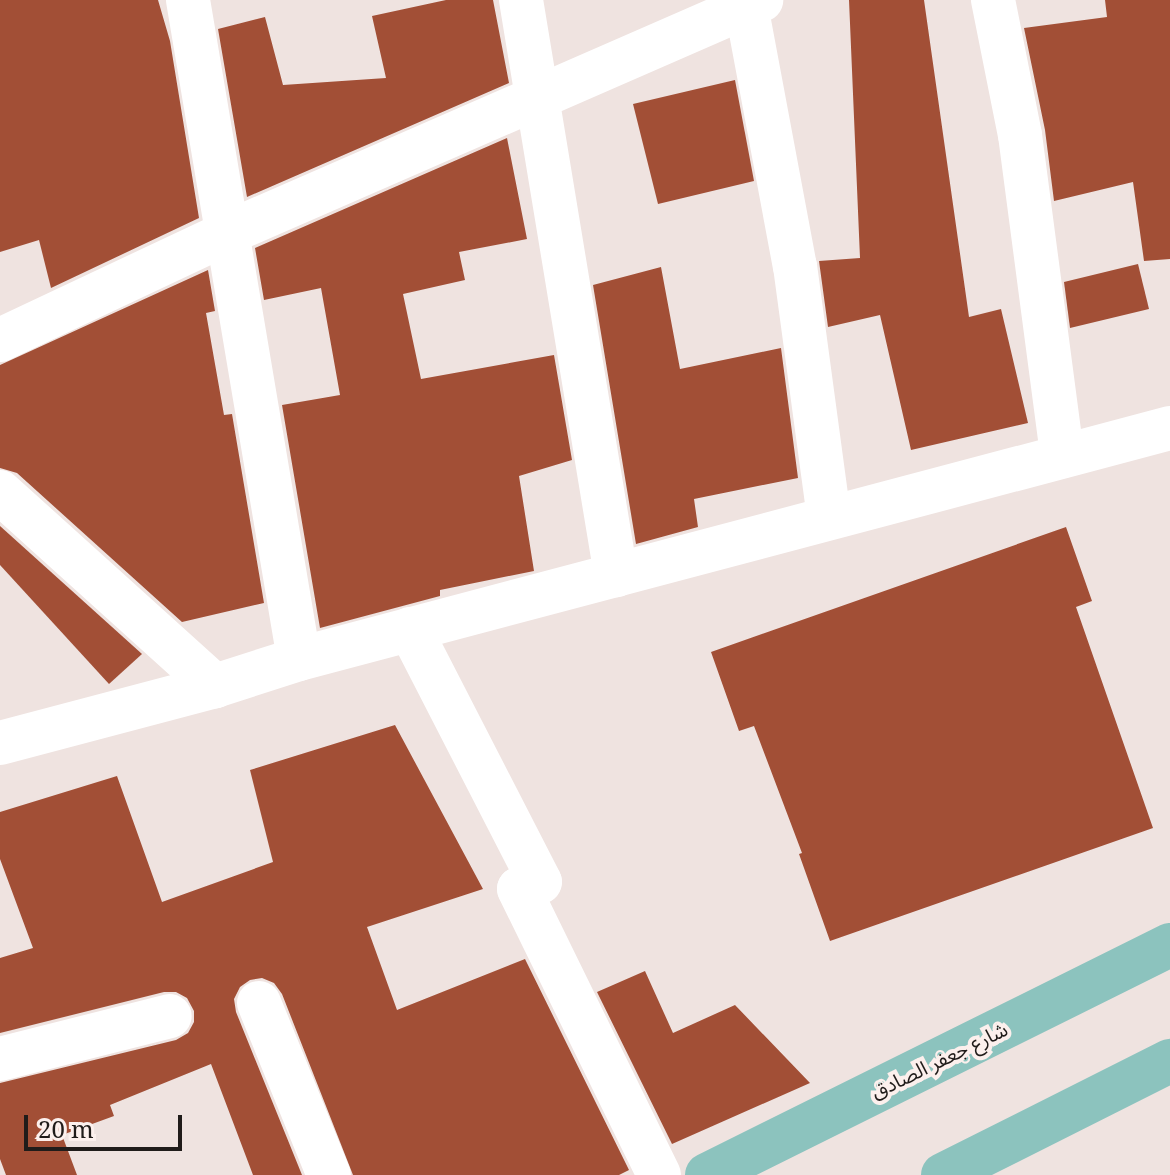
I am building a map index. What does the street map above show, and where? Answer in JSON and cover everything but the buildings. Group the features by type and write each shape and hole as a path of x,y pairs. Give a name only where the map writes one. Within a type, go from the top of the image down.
{"main road":[{"name":"شارع جعفر الصادق","path":"707,1175 1170,945"},
{"path":"943,1175 1170,1061"}],"street":[{"path":"188,0 299,659"},
{"path":"521,0 616,575"},
{"path":"993,0 1020,135 1062,456"},
{"path":"0,340 227,233 751,2 795,266 829,518"},
{"path":"0,743 215,686 410,629 1170,428"},
{"path":"0,492 215,686"},
{"path":"410,629 540,882 519,889 659,1175"},
{"path":"259,1003 329,1175"},
{"path":"0,1059 170,1016"}]}
